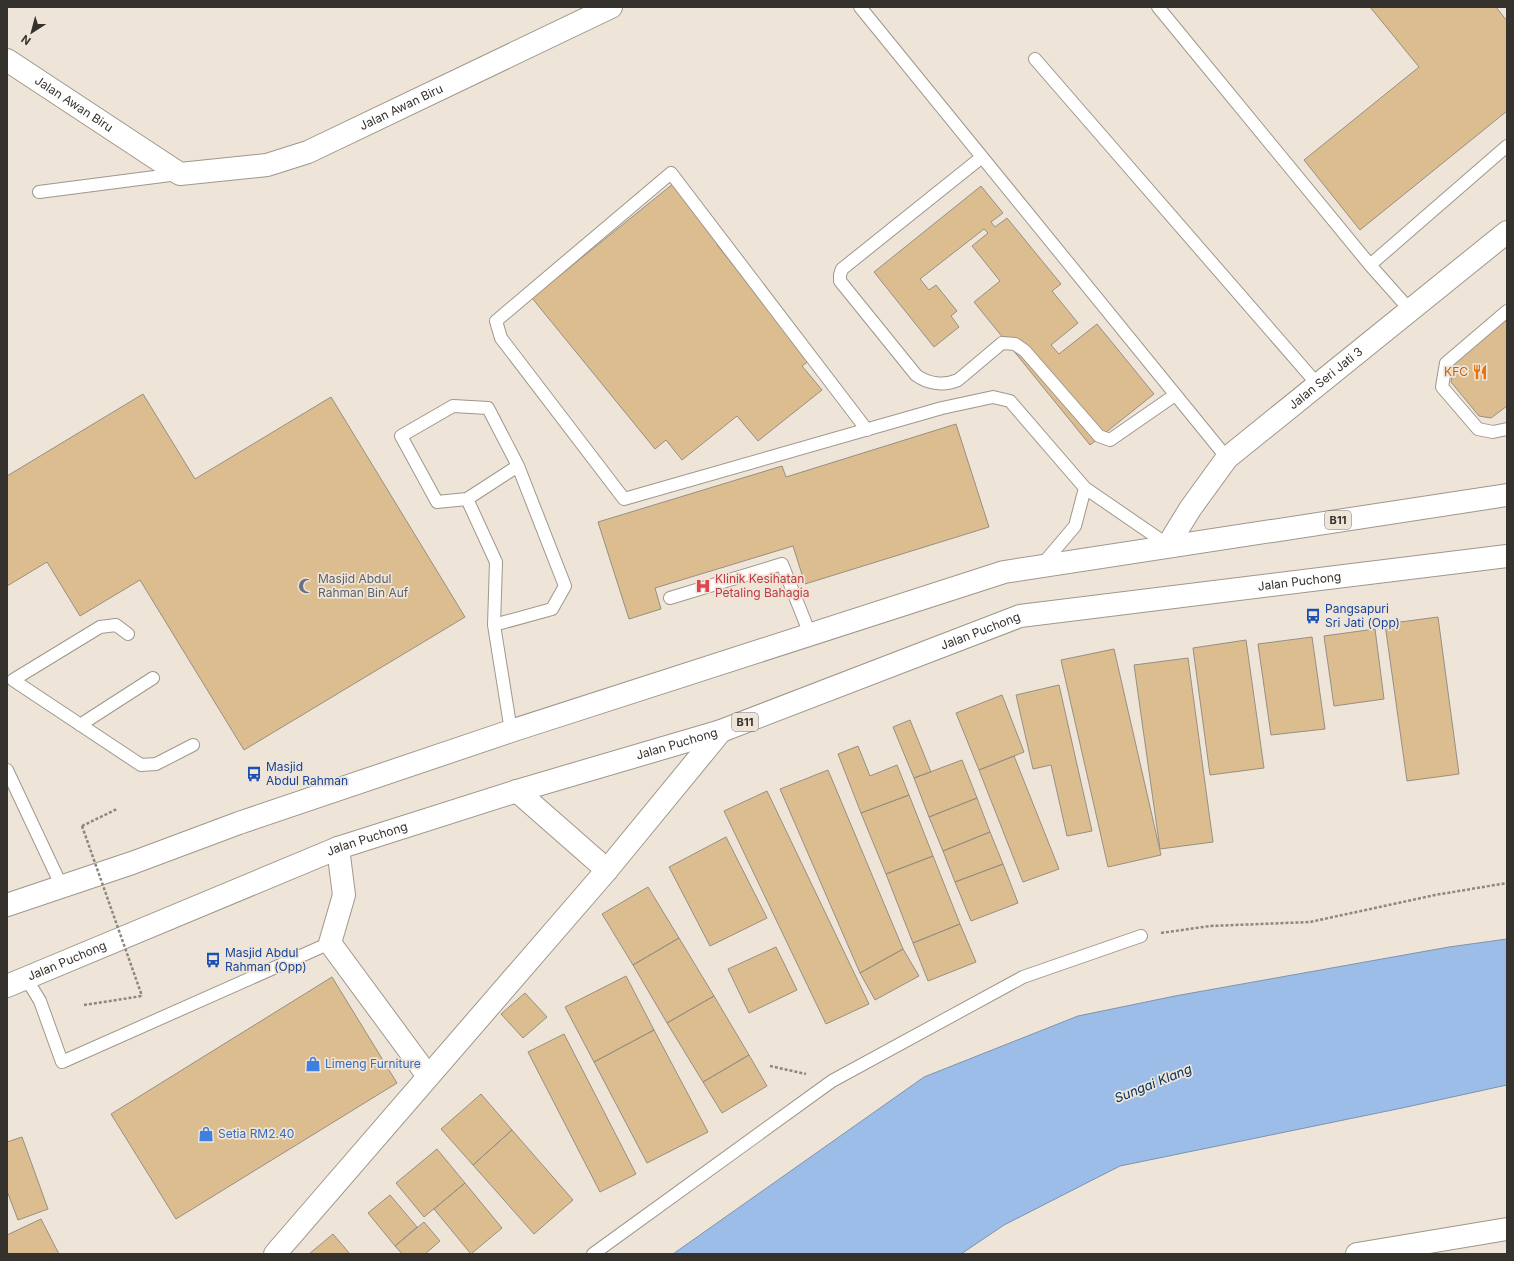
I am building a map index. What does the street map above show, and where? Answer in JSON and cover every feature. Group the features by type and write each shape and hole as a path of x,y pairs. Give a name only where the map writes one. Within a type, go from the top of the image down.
{"main road":[{"name":"Jalan Awan Biru","path":"7,60 180,174 267,165 308,152 611,7"},
{"name":"Jalan Seri Jati 3","path":"1168,545 1190,509 1227,458 1507,232"},
{"name":"B11","path":"7,905 132,863 239,823 511,730 1004,572 1168,545 1507,495"},
{"name":"Jalan Puchong","path":"17,982 338,848 517,791 721,731 1020,616 1507,556"},
{"path":"275,1254 607,870 721,731"},
{"path":"517,791 607,870"},
{"path":"338,848 344,895 330,943 428,1076"},
{"path":"1357,1254 1507,1230"}],"lane":[{"path":"860,7 1227,458"},
{"path":"1158,7 1370,265 1410,310"},
{"path":"1035,59 1318,386"},
{"path":"1370,265 1507,146"},
{"path":"982,157 842,269 840,282 916,375 929,382 942,385 958,380 1002,343 1015,344 1025,351 1099,436 1110,440 1176,395"},
{"path":"867,430 672,173 496,321 501,338 624,499 867,430 942,408 993,396 1010,400 1085,488 1168,545"},
{"name":"Jalan Awan Biru","path":"39,192 180,174"},
{"path":"1507,311 1446,362 1442,387 1478,429 1493,432 1507,429"},
{"path":"494,625 552,609 565,586 518,466 488,408 453,406 401,436 438,502 467,499 518,466"},
{"path":"1042,565 1075,526 1085,488"},
{"path":"467,499 496,562 494,625 511,730"},
{"path":"670,598 782,564 810,634"},
{"path":"128,634 116,625 100,627 10,678 141,765 156,764 193,745"},
{"path":"80,725 153,678"},
{"path":"7,770 62,887"},
{"path":"593,1254 832,1081 1022,977 1141,936"},
{"path":"17,982 40,1001 62,1062 330,943"}],"path":[{"path":"84,1005 142,996 82,826 117,809"},
{"path":"1141,936 1210,926 1310,922 1435,895 1507,883"},
{"path":"770,1066 832,1081"}],"water":[{"name":"Sungai Klang","path":"1507,939 1507,1085 1120,1166 1004,1225 961,1254 673,1254 924,1077 1078,1016 1175,996 1449,947"}],"building":[{"path":"1370,7 1496,7 1507,21 1507,111 1360,230 1304,160 1419,67"},
{"path":"674,183 722,241 717,245 810,360 802,366 822,390 758,441 737,416 682,460 666,440 655,449 532,298"},
{"path":"981,186 1003,213 991,222 995,227 1007,218 1061,284 1052,291 1078,323 1051,345 1059,354 1097,324 1154,394 1090,445 974,302 1000,281 972,246 988,233 984,229 920,279 929,290 936,285 957,311 951,316 959,327 934,347 874,272"},
{"name":"KFC","path":"1507,317 1507,406 1491,418 1479,416 1451,382 1454,362"},
{"path":"143,394 195,479 331,397 465,617 244,750 140,580 80,616 47,562 7,586 7,476"},
{"name":"Klinik Kesihatan Petaling Bahagia","path":"956,424 989,527 805,584 793,546 655,588 661,609 629,619 598,522 782,466 786,477"},
{"path":"1438,617 1459,774 1407,781 1385,624"},
{"path":"1375,629 1384,699 1334,706 1324,636"},
{"path":"1312,637 1325,729 1271,735 1258,644"},
{"path":"1246,640 1264,768 1210,775 1193,648"},
{"path":"1114,649 1161,855 1108,867 1061,660"},
{"path":"1188,658 1213,842 1160,849 1134,665"},
{"path":"1059,685 1092,831 1067,836 1051,765 1033,769 1016,695"},
{"path":"1002,695 1024,752 979,770 956,713"},
{"path":"910,720 931,772 914,778 893,727"},
{"path":"858,746 870,776 897,765 909,795 861,813 838,754"},
{"path":"1014,756 1059,869 1023,882 979,770"},
{"path":"962,760 977,798 929,817 914,778"},
{"path":"828,770 903,949 860,973 780,789"},
{"path":"767,791 869,1004 826,1024 724,811"},
{"path":"909,795 933,856 886,874 861,813"},
{"path":"977,798 990,832 943,851 929,817"},
{"path":"990,832 1003,864 955,882 943,851"},
{"path":"726,837 767,918 710,946 669,867"},
{"path":"933,856 960,924 913,943 886,874"},
{"path":"1003,864 1018,903 971,921 955,882"},
{"path":"648,887 679,938 633,965 602,914"},
{"path":"960,924 976,962 928,981 913,943"},
{"path":"679,938 714,996 667,1023 633,965"},
{"path":"776,947 797,990 749,1013 728,969"},
{"path":"903,949 919,976 875,1000 860,973"},
{"path":"626,976 654,1030 594,1062 565,1007"},
{"path":"332,977 397,1083 176,1219 111,1114"},
{"path":"525,993 547,1017 523,1038 501,1014"},
{"path":"714,996 749,1055 703,1082 667,1023"},
{"path":"654,1030 708,1132 647,1163 594,1062"},
{"path":"564,1034 636,1174 600,1192 528,1052"},
{"path":"749,1055 767,1086 722,1113 703,1082"},
{"path":"481,1094 512,1130 473,1165 441,1129"},
{"path":"512,1130 573,1200 534,1234 473,1165"},
{"path":"22,1137 48,1209 18,1220 7,1191 7,1142"},
{"path":"437,1149 465,1183 424,1217 396,1183"},
{"path":"465,1183 502,1228 471,1254 434,1209"},
{"path":"390,1195 417,1227 395,1246 368,1213"},
{"path":"41,1219 59,1254 7,1254 7,1235"},
{"path":"424,1222 440,1241 425,1254 402,1254 395,1246"},
{"path":"333,1234 350,1254 309,1254"}],"place":[{"name":"KFC","path":"1480,372"},
{"name":"Masjid Abdul Rahman Bin Auf","path":"306,586"},
{"name":"Klinik Kesihatan Petaling Bahagia","path":"703,586"},
{"name":"Pangsapuri Sri Jati (Opp)","path":"1313,616"},
{"name":"Masjid Abdul Rahman","path":"254,774"},
{"name":"Masjid Abdul Rahman (Opp)","path":"213,960"},
{"name":"Limeng Furniture","path":"313,1064"},
{"name":"Setia RM2.40","path":"206,1134"}]}
